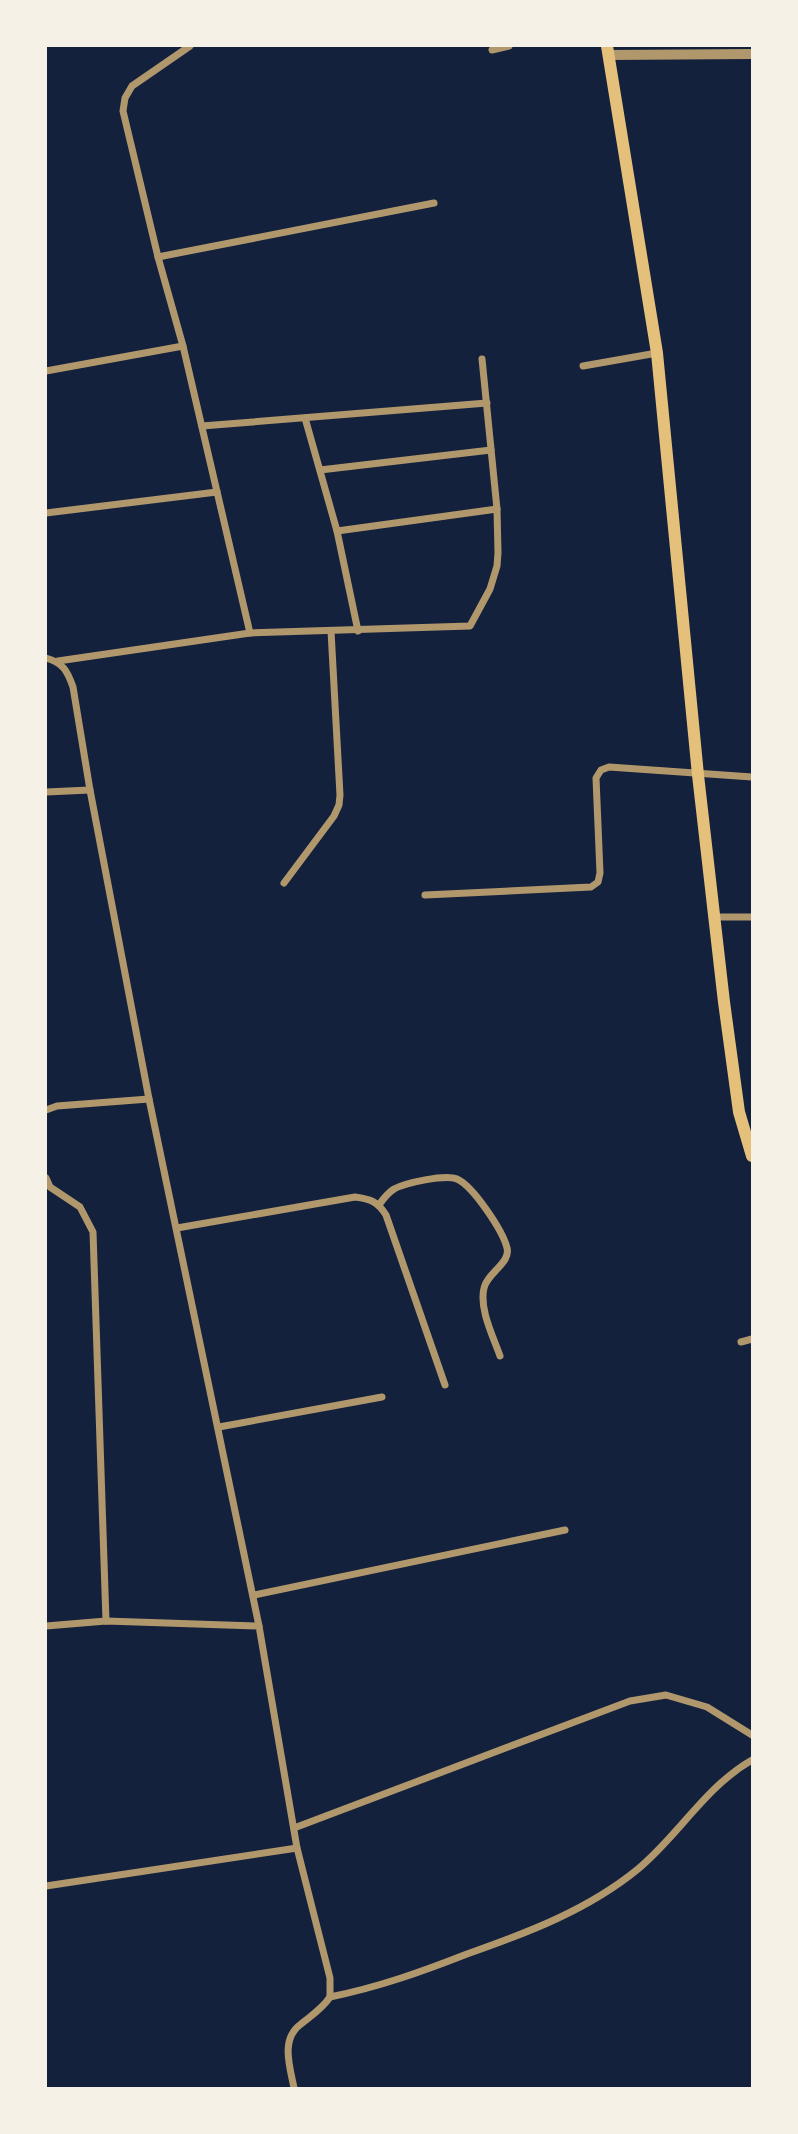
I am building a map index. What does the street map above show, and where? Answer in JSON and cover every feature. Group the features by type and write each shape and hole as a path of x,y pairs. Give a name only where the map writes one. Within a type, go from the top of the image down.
{"main road":[{"path":"608,50 657,353 698,775 724,1002 739,1112 752,1156"}],"street":[{"path":"190,46 132,86 125,98 123,111 158,257 183,346 250,634"},
{"path":"492,50 509,46"},
{"path":"608,50 752,54"},
{"path":"158,257 434,203"},
{"path":"46,371 183,346"},
{"path":"583,366 657,353"},
{"path":"46,658 58,661 250,634 470,626 490,589 496,566 497,509 482,359"},
{"path":"202,426 486,403"},
{"path":"306,418 337,531 358,631"},
{"path":"320,470 491,450"},
{"path":"46,513 217,492"},
{"path":"337,531 497,509"},
{"path":"285,883 334,816 339,805 331,631"},
{"path":"58,661 69,674 73,687 149,1099 254,1595 297,1848 330,1978 330,1997 323,2008 296,2027 289,2039 288,2054 294,2088"},
{"path":"425,895 591,887 598,882 600,873 597,778 601,770 609,767 752,777"},
{"path":"46,792 90,790"},
{"path":"715,917 752,917"},
{"path":"46,1110 57,1106 149,1099"},
{"path":"379,1205 399,1187 447,1177 458,1180 471,1189 484,1206 508,1252 506,1258 488,1277 483,1289 486,1314 500,1356"},
{"path":"46,1178 50,1187 80,1207 93,1232 106,1621"},
{"path":"177,1228 355,1197 369,1199 379,1205 386,1215 445,1385"},
{"path":"741,1342 752,1339"},
{"path":"219,1427 382,1397"},
{"path":"254,1595 565,1530"},
{"path":"46,1626 106,1621 259,1626"},
{"path":"294,1828 630,1700 648,1696 666,1695 707,1707 752,1735"},
{"path":"330,1997 384,1985 530,1931 598,1897 642,1866 724,1778 752,1759"},
{"path":"46,1886 297,1848"}]}
